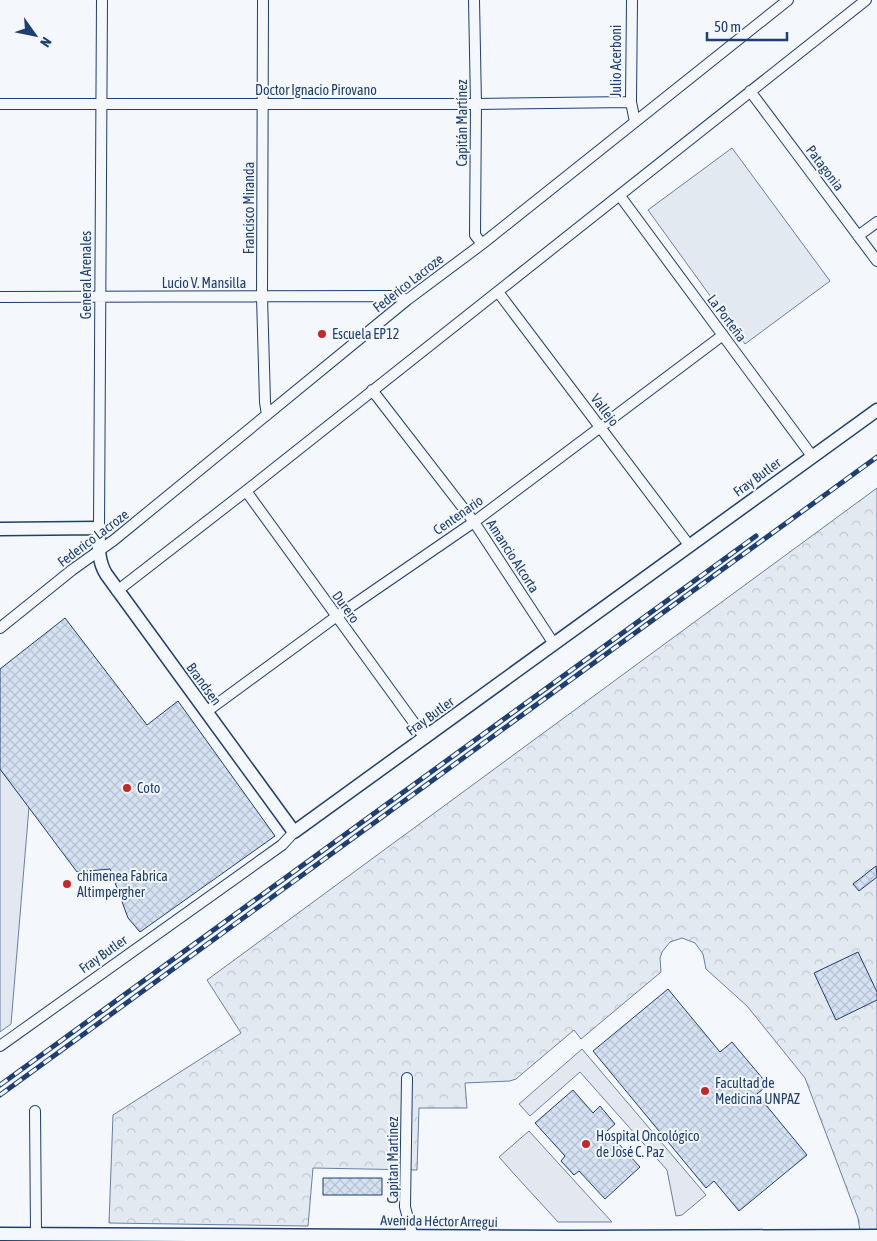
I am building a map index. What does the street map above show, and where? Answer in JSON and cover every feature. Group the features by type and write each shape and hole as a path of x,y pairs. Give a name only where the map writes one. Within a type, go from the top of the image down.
{"street":[{"name":"General Arenales","path":"99,551 102,0"},
{"name":"Francisco Miranda","path":"263,0 262,297 267,415"},
{"name":"Capitán Martínez","path":"474,0 476,104 475,235 482,244"},
{"name":"Julio Acerboni","path":"632,0 631,102 636,122"},
{"name":"Federico Lacroze","path":"0,628 114,540 407,300 482,244 788,0"},
{"path":"117,591 866,0"},
{"name":"Patagonia","path":"750,91 877,261"},
{"name":"Doctor Ignacio Pirovano","path":"0,104 476,104 631,102"},
{"name":"La Porteña","path":"620,196 812,456"},
{"path":"858,236 877,222"},
{"name":"Vallejo","path":"498,292 689,545"},
{"name":"Lucio V. Mansilla","path":"0,297 396,296 407,300"},
{"name":"Centenario","path":"206,712 336,616 474,522 723,335"},
{"name":"Amancio Alcorta","path":"372,390 474,522 554,644"},
{"name":"Fray Butler","path":"0,1046 282,845 294,832 877,410"},
{"name":"Durero","path":"246,491 425,738"},
{"path":"0,529 99,528"},
{"name":"Brandsen","path":"99,551 101,565 117,591 294,832"},
{"name":"Capitan Martinez","path":"407,1078 405,1207 414,1239"},
{"path":"35,1110 36,1233"},
{"name":"Avenida Héctor Arregui","path":"0,1234 36,1233 90,1238 414,1239 877,1236"}],"green space":[{"path":"732,148 830,281 745,344 648,210"},
{"path":"877,488 877,1231 860,1231 858,1218 805,1078 747,1006 706,969 703,954 695,943 682,938 670,942 662,952 660,958 661,972 581,1039 574,1030 516,1079 510,1081 465,1083 467,1108 419,1108 417,1170 313,1168 308,1226 109,1223 113,1115 241,1033 207,980"}],"shaded area":[{"path":"0,769 29,807 11,1024 0,1032"},
{"path":"582,1049 706,1195 682,1215 676,1216 667,1170 580,1072 530,1116 519,1104"},
{"path":"529,1131 612,1222 558,1222 515,1175 499,1157"}],"building":[{"name":"Coto","path":"65,618 147,725 178,701 275,836 140,932 128,918 110,869 77,872 0,769 0,669"},
{"path":"876,866 877,877 859,891 853,884"},
{"path":"858,952 877,992 877,1000 836,1020 814,973"},
{"path":"668,989 720,1052 732,1042 768,1085 757,1094 807,1155 739,1211 714,1181 706,1188 593,1051"},
{"name":"Hospital Oncológico de José C. Paz","path":"573,1090 593,1113 600,1106 615,1124 607,1131 640,1167 605,1199 579,1171 574,1175 561,1161 565,1156 535,1123"},
{"path":"323,1178 382,1178 382,1195 323,1195"}],"railway":[{"path":"0,1095 877,457"},
{"path":"0,1085 756,536"}],"place":[{"name":"Escuela EP12","path":"322,334"},
{"name":"Coto","path":"127,788"},
{"name":"chimenea Fabrica Altimpergher","path":"67,884"},
{"name":"Facultad de Medicina UNPAZ","path":"705,1091"},
{"name":"Hospital Oncológico de José C. Paz","path":"586,1144"}]}
